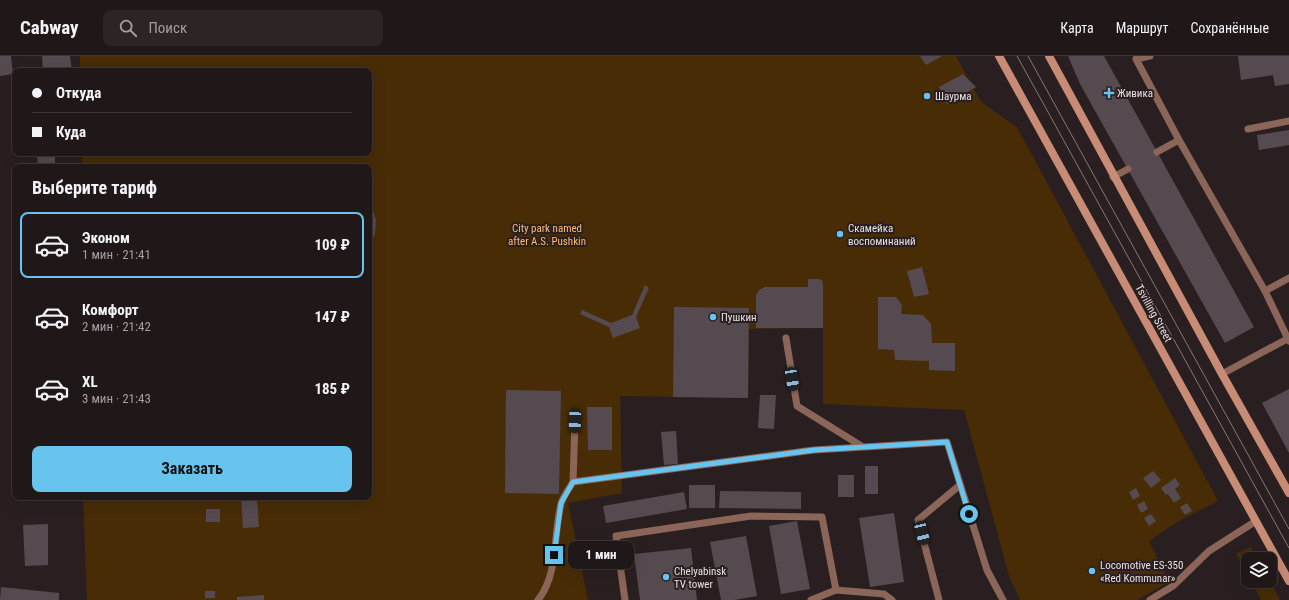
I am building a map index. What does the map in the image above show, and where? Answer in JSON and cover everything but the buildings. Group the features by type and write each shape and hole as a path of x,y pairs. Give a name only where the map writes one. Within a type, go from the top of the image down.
{"main road":[{"name":"Tsvilling Street","path":"999,56 1289,581"},
{"path":"1049,56 1222,374 1289,493"}],"lane":[{"path":"1150,56 1136,59 1179,140 1265,291 1288,340 1222,374"},
{"path":"1248,129 1289,121"},
{"path":"1157,152 1179,140"},
{"path":"1114,176 1128,169"},
{"path":"1265,291 1289,278"},
{"path":"786,338 797,406 864,447"},
{"path":"538,600 542,594 552,567 561,503 573,482 575,421"},
{"path":"573,482 814,450 947,442 987,570 1003,600"},
{"path":"939,600 918,520 960,485"},
{"path":"625,600 616,536 752,516 822,516 836,590"},
{"path":"1150,600 1173,586 1209,551 1256,521"},
{"path":"811,600 836,590 884,594 892,600"}],"green space":[{"name":"City park named after A.S. Pushkin","path":"80,56 956,56 981,102 1017,127 1218,501 1177,522 1149,541 1169,582 1137,600 1020,600 1009,576 964,410 823,404 823,328 749,329 748,398 620,396 622,493 568,503 588,600 87,600 83,500 372,500 372,164 82,164 82,156 372,156 372,68 80,68"},
{"path":"1250,547 1253,552 1241,552 1241,563 1236,554"},
{"path":"1255,588 1274,588 1280,600 1261,600"}],"tram line":[{"path":"1017,56 1289,548"},
{"path":"1028,56 1289,529"}],"place":[{"name":"Живика","path":"1109,93"},
{"name":"Шаурма","path":"927,96"},
{"name":"Скамейка воспоминаний","path":"840,234"},
{"name":"Пушкин","path":"713,317"},
{"name":"Locomotive ES-350 «Red Kommunar»","path":"1092,571"},
{"name":"Chelyabinsk TV tower","path":"666,577"}],"route":[{"path":"554,555 561,503 573,482 814,450 947,442 969,514"}]}
